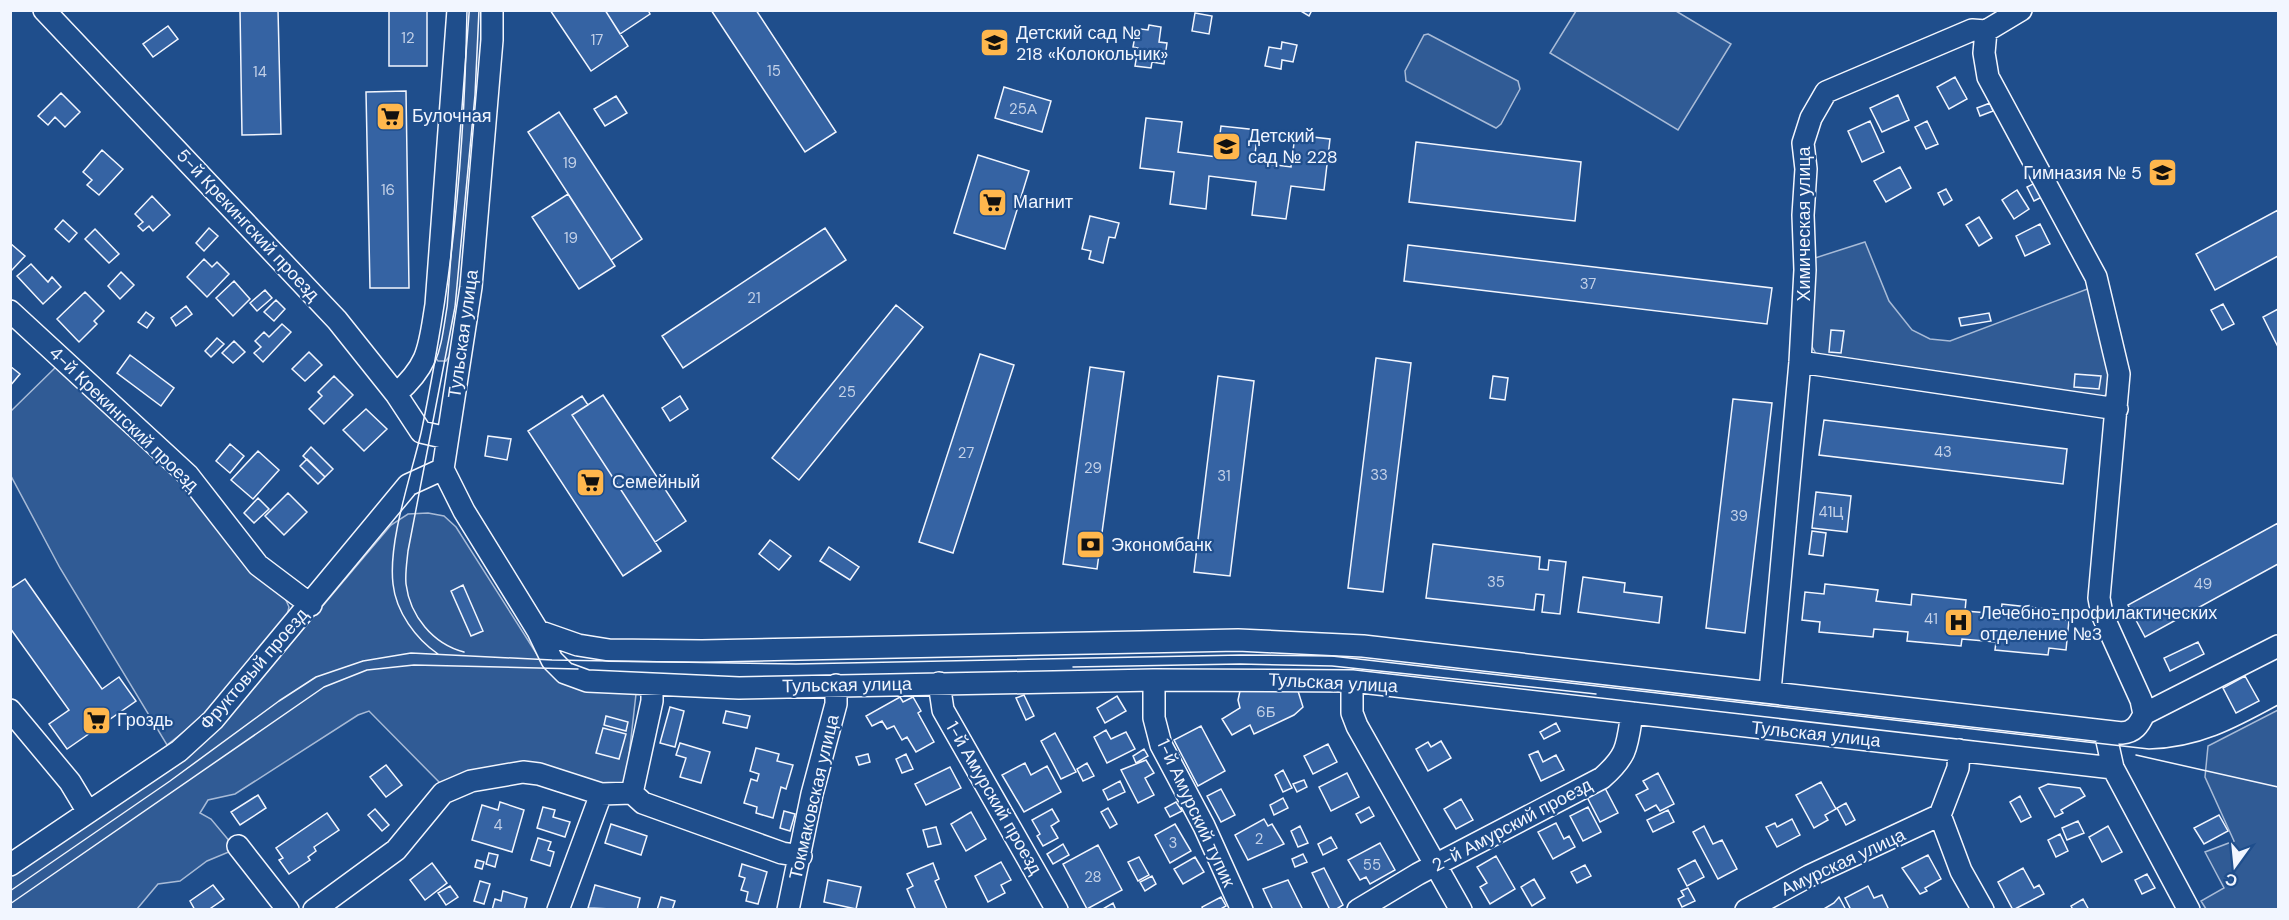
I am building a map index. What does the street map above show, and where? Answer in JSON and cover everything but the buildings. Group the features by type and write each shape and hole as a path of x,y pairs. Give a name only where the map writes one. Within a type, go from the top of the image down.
{"street":[{"name":"5-й Крекингский проезд","path":"44,10 337,320 396,394 422,432 447,438"},
{"path":"396,394 415,377 428,353 436,305 458,10"},
{"name":"Тульская улица","path":"492,10 492,40 471,287 443,469 464,512 538,631 552,660 565,673 587,681 652,686 739,688 1154,680 1352,681 2113,768"},
{"path":"2020,10 1986,31 1984,53 1988,77 2096,277 2101,292 2119,374 2099,598 2102,614 2141,700 2144,714"},
{"name":"Химическая улица","path":"1770,692 1800,362 1806,270 1803,215 1806,169 1803,143 1811,118 1826,92 1972,30 1986,31"},
{"name":"4-й Крекингский проезд","path":"10,311 188,475 258,565 311,605"},
{"path":"1800,362 2117,409"},
{"name":"Фруктовый проезд","path":"10,865 179,751 213,720 311,605 408,485 443,469"},
{"name":"Тульская улица","path":"538,631 578,645 609,650 702,651 1238,640 1352,645 1404,649 2105,732 2130,733 2139,724 2144,714 2278,646"},
{"name":"1-й Амурский тупик","path":"1154,680 1154,718 1161,745 1204,826 1242,909"},
{"path":"1352,681 1352,713 1357,726 1461,909"},
{"name":"1-й Амурский проезд","path":"939,683 943,710 1057,909"},
{"name":"Токмаковская улица","path":"788,909 801,856 812,794 836,704 836,685"},
{"path":"632,793 652,701 652,686"},
{"path":"10,710 70,782 88,812"},
{"name":"2-й Амурский проезд","path":"1358,909 1602,778 1621,760 1628,741 1632,713"},
{"path":"2105,732 2113,768 2189,909"},
{"path":"1959,750 1958,768 1940,815 1961,872 1983,909"},
{"path":"314,909 396,850 423,814 443,793 462,784 491,776 523,772 539,774 601,794 632,793 643,803 782,854 801,856"},
{"path":"558,909 601,794"},
{"name":"Амурская улица","path":"1746,909 1809,876 1940,815"},
{"path":"238,846 288,909"}],"shaded area":[{"path":"464,11 483,11 480,96 468,236 452,352 446,361 438,361 433,354"},
{"path":"1576,11 1676,11 1731,44 1678,130 1550,53"},
{"path":"1428,34 1518,81 1520,89 1501,124 1496,128 1406,81 1405,71 1424,35"},
{"path":"1865,242 1889,301 1912,330 1930,339 1950,341 2090,288 2111,377 2109,392 2100,399 1820,361 1810,343 1815,258"},
{"path":"59,364 184,482 285,598 289,607 286,620 204,716 167,745 60,568 11,476 11,411"},
{"path":"428,513 444,516 456,527 553,676 636,694 626,782 619,788 537,767 440,783 369,711 358,715 235,794 208,800 200,813 211,819 236,849 207,861 180,881 158,884 137,909 11,910 11,875 183,757 222,725 391,525 408,514"},
{"path":"2278,710 2278,909 2206,909 2201,901 2224,888 2205,852 2234,841 2205,777 2208,746"}],"tram line":[{"path":"438,654 422,641 408,624 398,605 392,567 397,529 427,402 450,265 462,138 467,10"},
{"path":"464,652 442,642 425,627 412,607 408,596 406,576 408,551 455,307 475,95 479,10"},
{"path":"10,891 316,677 363,661 411,653 552,660 796,664 1241,655 1332,656 2149,749 2201,741 2232,729 2278,705"},
{"path":"1073,667 1240,664 1332,666 1596,694"},
{"path":"10,904 324,687 367,670 414,665 578,669"},
{"path":"2136,755 2278,787"}],"place":[{"name":"Детский сад № 218 «Колокольчик»","path":"995,43"},
{"name":"Булочная","path":"391,116"},
{"name":"Детский сад № 228","path":"1227,146"},
{"name":"Гимназия № 5","path":"2163,173"},
{"name":"Магнит","path":"992,202"},
{"name":"Семейный","path":"591,482"},
{"name":"Экономбанк","path":"1090,545"},
{"name":"Лечебно-профилактических отделение №3","path":"1959,623"},
{"name":"Гроздь","path":"96,720"}]}
